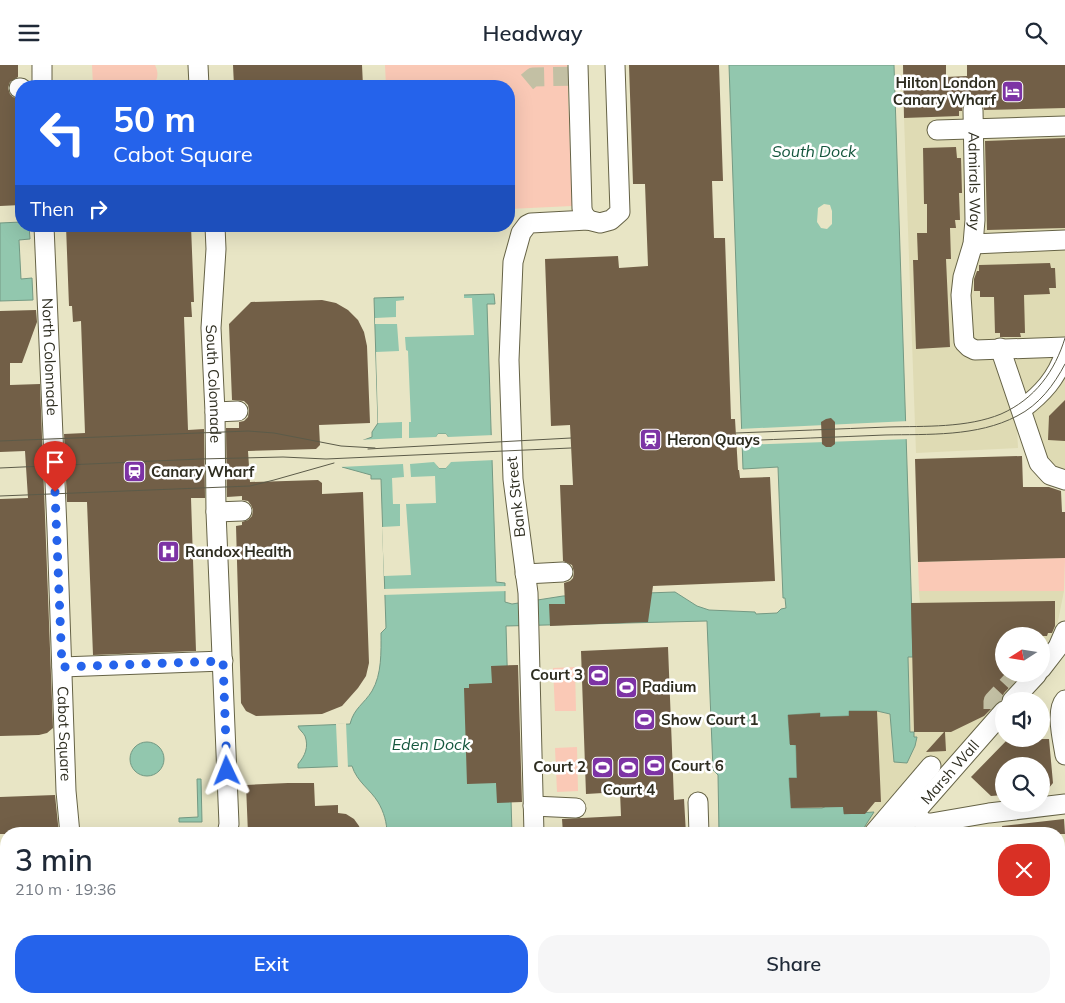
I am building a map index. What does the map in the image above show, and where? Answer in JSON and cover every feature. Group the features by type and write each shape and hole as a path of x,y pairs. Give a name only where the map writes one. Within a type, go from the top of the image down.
{"street":[{"path":"42,65 42,80"},
{"path":"198,65 199,80"},
{"path":"578,65 582,208 588,220"},
{"name":"Bank Street","path":"534,827 530,627 528,596 513,479 510,429 509,350 513,263 521,233 527,225 588,220 606,222 616,218 620,212 615,65"},
{"path":"937,130 973,120"},
{"name":"Admirals Way","path":"1000,348 975,350 964,342 961,295 963,277 973,244 976,219 973,120 1065,126"},
{"name":"North Colonnade","path":"44,232 48,413 62,667"},
{"name":"South Colonnade","path":"215,232 211,328 216,412 216,512 223,661"},
{"path":"973,244 1065,240"},
{"path":"1065,347 1000,348 1039,463 1050,475 1065,480"},
{"path":"1022,409 1050,383 1057,373 1065,353"},
{"path":"216,412 238,411"},
{"path":"216,512 242,511"},
{"path":"525,574 564,572"},
{"path":"1050,657 1058,647 1065,631"},
{"path":"223,661 228,827"},
{"name":"Cabot Square","path":"69,827 62,667 223,661"},
{"path":"1065,701 1061,704 1059,712 1065,755"},
{"name":"Marsh Wall","path":"895,826 914,813 995,716"},
{"path":"895,826 930,766"},
{"path":"698,802 699,827"},
{"path":"914,813 925,823 931,823 1058,805"},
{"path":"532,806 576,808"}],"shaded area":[{"path":"92,65 155,65 157,71 156,80 93,80"},
{"path":"385,65 567,65 572,206 515,209 515,80 386,80"},
{"path":"1065,65 1065,473 1052,468 1043,457 1030,423 1017,429 1018,448 916,453 904,118 958,77"},
{"path":"1065,558 1064,591 919,591 918,562"},
{"path":"919,591 1064,591 1057,626 1050,638 1050,627 995,627 995,683 1017,683 1009,692 995,692 995,708 889,827 862,827 865,814 844,814 843,799 823,808 791,808 789,778 797,778 790,745 788,715 820,713 820,716 849,716 849,711 877,711 890,714 894,762 914,737 911,732 908,657 912,657 911,603 920,603"},
{"path":"575,667 576,711 555,711 553,668"},
{"path":"577,747 578,791 557,792 555,748"}],"water":[{"name":"South Dock","path":"729,65 894,65 913,657 908,657 910,732 914,732 914,737 917,737 907,763 894,762 890,714 877,711 849,711 849,716 820,717 820,713 788,715 790,744 796,745 797,778 789,778 791,808 822,808 843,799 844,814 874,812 864,827 719,827 718,775 713,770 707,621 506,626 512,827 386,827 385,818 375,797 357,777 352,766 298,768 298,764 306,751 307,744 305,736 298,726 350,724 357,710 372,691 378,677 381,633 386,628 381,479 371,479 371,475 342,467 342,448 372,437 372,432 378,423 374,298 494,294 495,304 487,304 496,582 505,583 505,602 512,604 563,596 675,592 697,606 709,610 755,612 756,614 777,613 781,609 786,608 785,598 783,598 778,467 743,469","holes":["438,434 446,434 451,446 451,456 446,468 439,468 434,456 434,442"]},
{"path":"15,222 15,232 29,232 30,239 19,240 21,279 32,278 33,300 0,301 0,223"},
{"path":"147,742 159,747 164,759 159,771 147,776 135,771 130,759 135,747"},
{"path":"197,779 201,779 202,822 179,822 179,818 198,817"}],"pier":[{"path":"824,204 830,205 832,211 832,224 827,229 821,228 817,222 818,208"},
{"path":"464,292 464,298 472,298 474,335 405,337 406,350 408,351 411,422 409,422 409,438 436,437 438,434 446,434 448,437 494,435 495,460 451,462 446,468 439,468 434,462 410,464 411,477 435,476 436,503 406,504 411,575 384,576 382,527 400,526 400,504 393,504 392,478 404,477 403,464 340,467 339,448 356,440 402,438 402,422 378,423 376,352 399,351 397,324 375,324 375,318 396,317 396,301 404,300 404,294","holes":["439,436 445,436 448,440 448,461 445,466 440,466 436,460 436,441"]},
{"path":"909,421 910,439 739,445 739,429"},
{"path":"508,586 508,591 382,595 384,592 382,589"},
{"path":"346,723 348,768 338,769 336,724"}],"building":[{"path":"0,65 18,65 18,77 10,82 8,88 10,94 15,98 15,205 0,206"},
{"path":"233,65 362,65 363,80 234,80"},
{"path":"629,65 719,65 723,181 712,181 714,238 725,238 731,419 735,419 740,478 770,477 775,581 653,586 648,622 550,626 549,604 565,604 564,583 573,578 574,572 572,565 563,561 560,485 573,485 570,425 551,426 545,259 618,256 619,268 648,266 645,184 633,184"},
{"name":"Hilton London Canary Wharf","path":"903,65 946,65 946,77 967,76 967,65 1065,65 1065,108 984,110 979,100 972,99 963,104 962,111 959,111 959,116 904,118"},
{"path":"1065,138 1065,228 987,230 985,141"},
{"path":"956,147 957,158 961,158 962,193 959,193 960,220 955,220 956,228 950,228 951,259 946,259 950,347 916,349 913,260 918,260 917,233 927,233 927,204 924,204 923,148"},
{"path":"66,232 191,232 194,302 191,302 192,317 184,317 188,430 204,429 205,498 191,498 196,651 93,655 87,502 67,502 64,434 85,433 81,321 73,322 72,306 69,306"},
{"path":"1050,263 1051,268 1055,268 1056,288 1049,288 1050,294 1024,295 1025,333 1020,333 1021,337 1000,337 1000,333 995,333 994,297 980,297 980,291 974,291 974,279 977,271 979,271 979,265"},
{"path":"322,300 336,303 348,310 358,320 364,332 367,346 370,423 319,425 320,445 316,449 248,451 250,482 318,480 322,483 322,494 363,492 369,663 366,676 342,706 322,714 256,716 246,711 241,703 236,526 242,525 242,522 248,520 252,516 253,510 248,501 242,500 242,496 227,497 226,428 239,428 239,422 244,421 248,417 249,410 248,405 244,401 232,400 229,324 251,302"},
{"path":"36,310 37,322 22,363 10,363 10,385 40,384 53,728 47,733 39,735 0,736 0,499 28,498 25,451 0,452 0,311"},
{"path":"1065,400 1065,441 1048,440 1049,416"},
{"path":"831,418 835,422 835,444 831,447 826,447 822,444 821,422"},
{"path":"1022,456 1023,487 1049,487 1061,491 1062,512 1065,512 1065,558 918,562 915,459"},
{"path":"1055,601 1055,626 1052,633 1050,633 1050,627 995,627 995,683 1013,683 1005,692 995,692 995,705 984,716 951,732 945,732 946,751 926,752 944,732 914,732 911,603"},
{"name":"Padium","path":"668,647 674,800 684,799 686,827 563,827 562,819 621,816 620,792 586,794 581,651"},
{"path":"518,665 522,802 497,803 496,783 467,784 464,688 469,688 469,684 492,683 491,666"},
{"path":"849,711 877,711 881,802 875,802 865,814 844,814 843,807 791,808 789,778 797,778 796,745 790,745 788,715 820,713 820,717 849,716"},
{"path":"1000,747 1050,747 1053,783 1050,787 1050,757 995,757 995,796 991,796 971,777"},
{"path":"314,783 315,806 338,805 338,813 346,814 354,819 359,827 248,827 246,785"},
{"path":"55,795 58,827 0,827 0,797"},
{"path":"1064,819 1065,827 1002,827"}],"tunnel":[{"path":"527,82 533,77 579,76"},
{"path":"993,709 993,701 1010,683"}],"tram line":[{"path":"736,433 946,425 988,419 1013,408 1034,392 1056,362 1065,338"},
{"path":"736,441 935,434 986,428 1017,416 1032,406 1051,387 1065,364"},
{"path":"0,441 248,431 274,433 341,446 375,448"},
{"path":"368,449 571,438"},
{"path":"0,468 200,459 283,457 326,459 571,448"},
{"path":"0,496 250,486 334,463"}],"place":[{"name":"Hilton London Canary Wharf","path":"1012,92"},
{"name":"Heron Quays","path":"651,440"},
{"name":"Canary Wharf","path":"135,472"},
{"name":"Randox Health","path":"169,552"},
{"name":"Court 3","path":"599,675"},
{"name":"Padium","path":"626,687"},
{"name":"Show Court 1","path":"645,720"},
{"name":"Court 6","path":"655,766"},
{"name":"Court 2","path":"602,767"},
{"name":"Court 4","path":"629,767"}],"route":[{"path":"55,492 62,667 223,661 227,771"}],"water label":[{"name":"Eden Dock","path":"431,744"}]}
